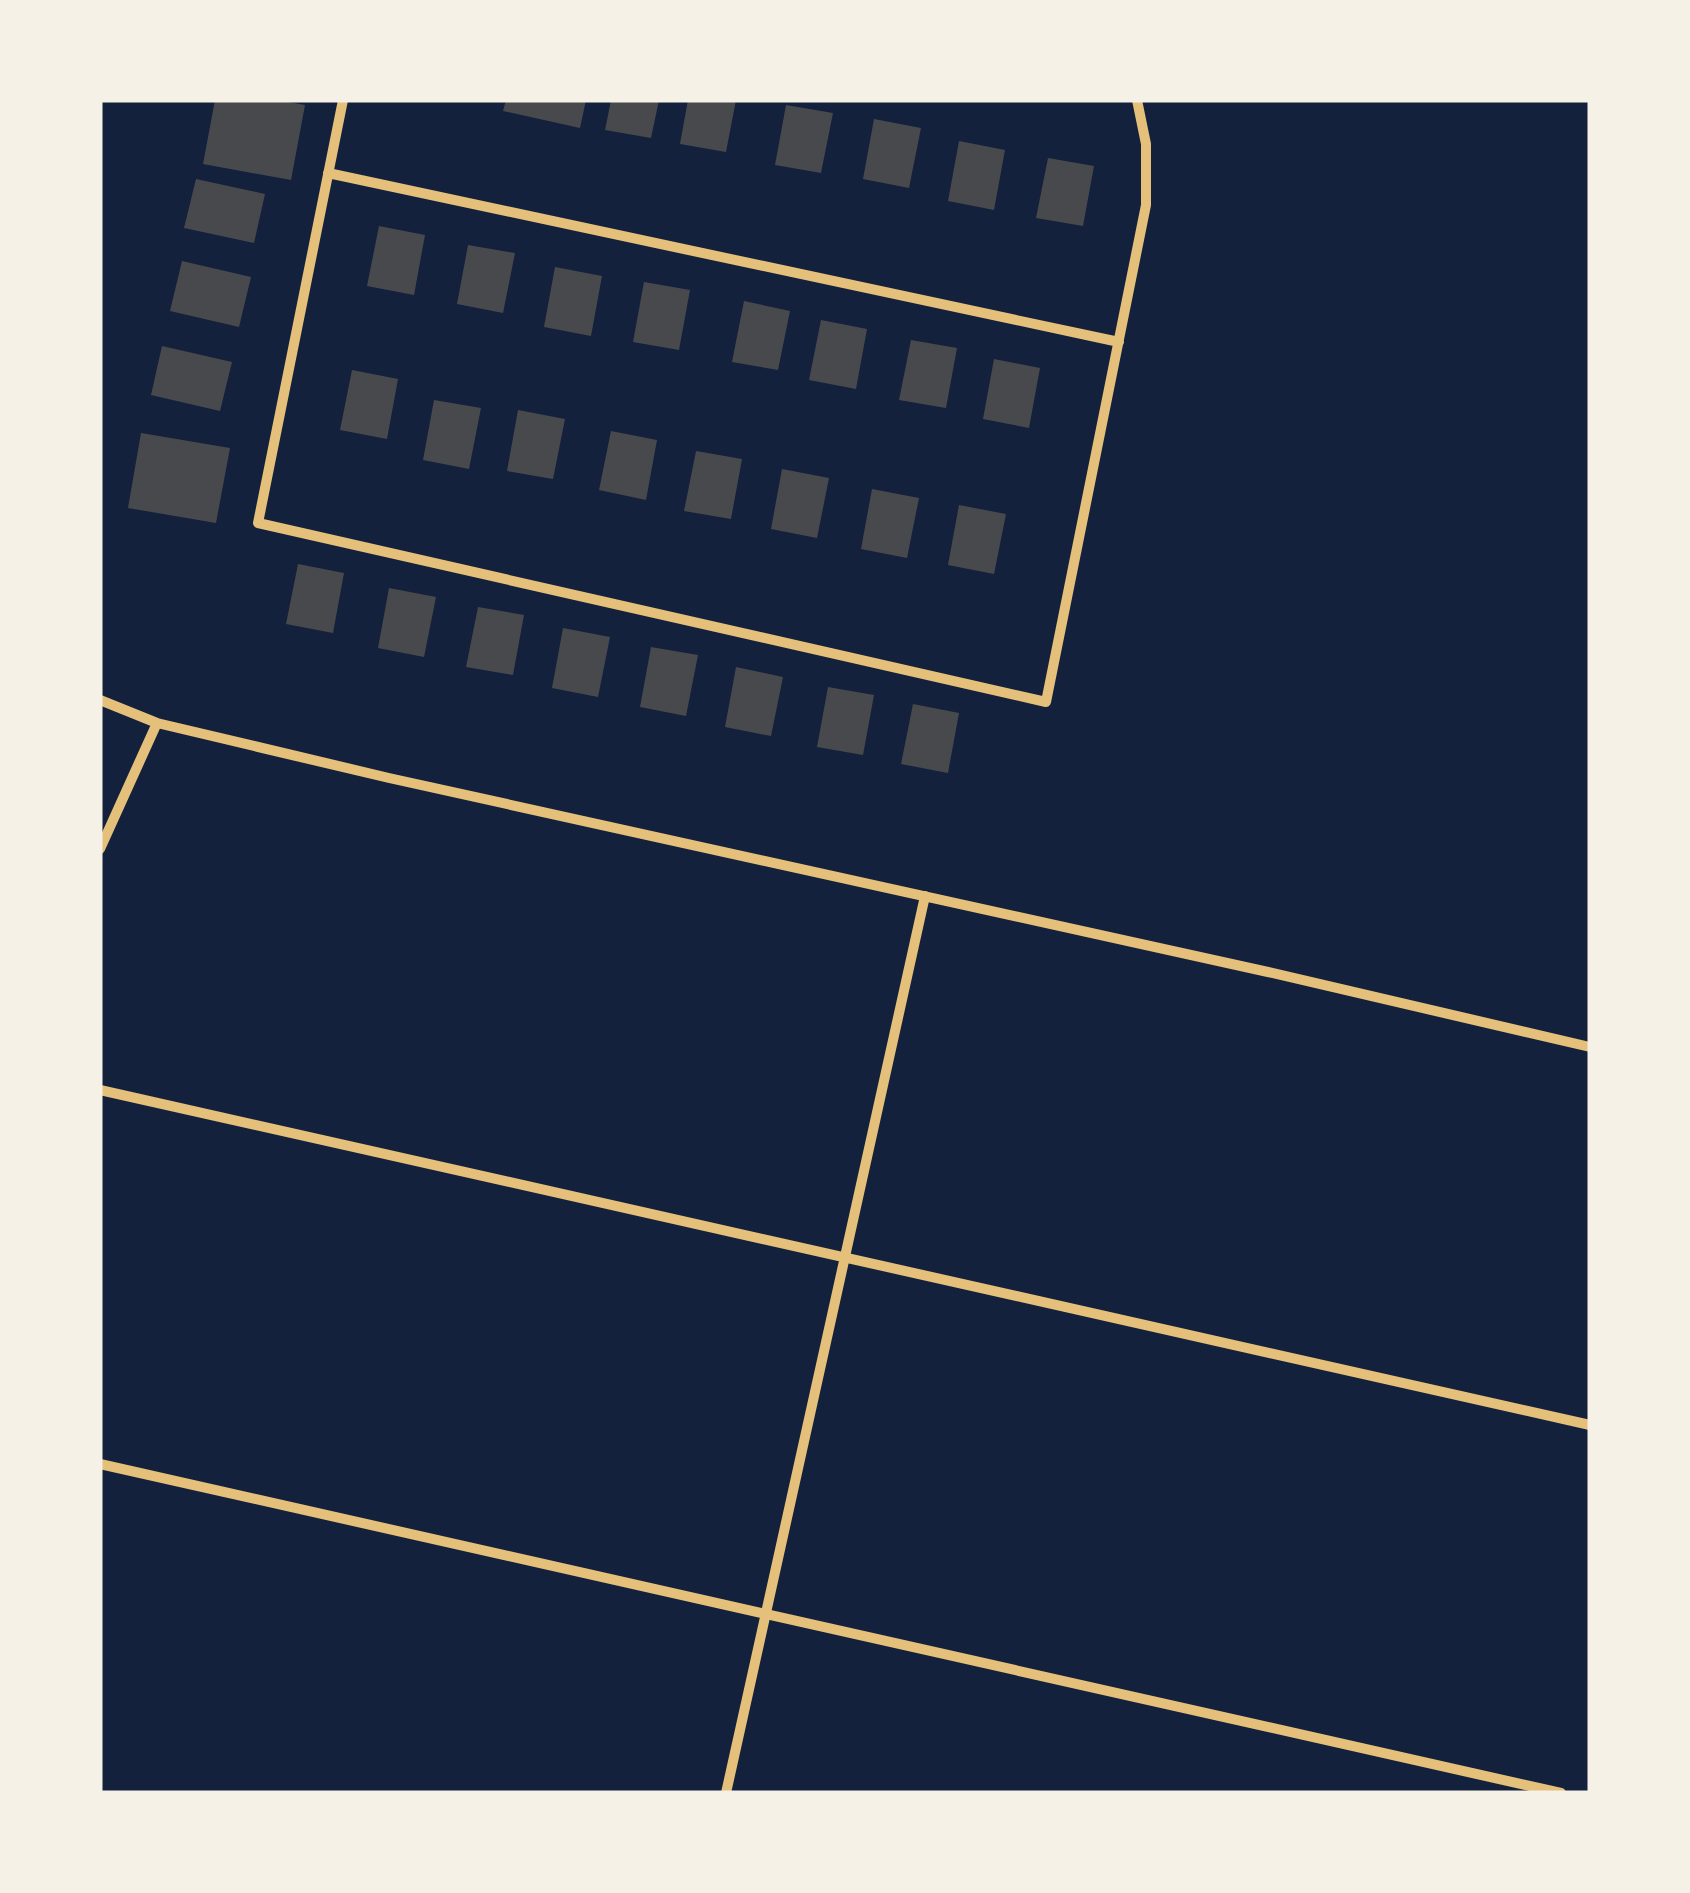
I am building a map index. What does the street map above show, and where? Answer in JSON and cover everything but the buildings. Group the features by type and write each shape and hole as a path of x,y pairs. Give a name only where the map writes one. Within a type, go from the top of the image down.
{"street":[{"path":"343,100 258,523 1046,702 1146,205 1146,144 1137,100"},
{"path":"328,173 1119,342"},
{"path":"100,700 156,723 389,778 1590,1047"},
{"path":"100,849 156,723"},
{"path":"726,1793 925,896"},
{"path":"100,1090 1590,1424"},
{"path":"100,1464 1561,1793"}]}
